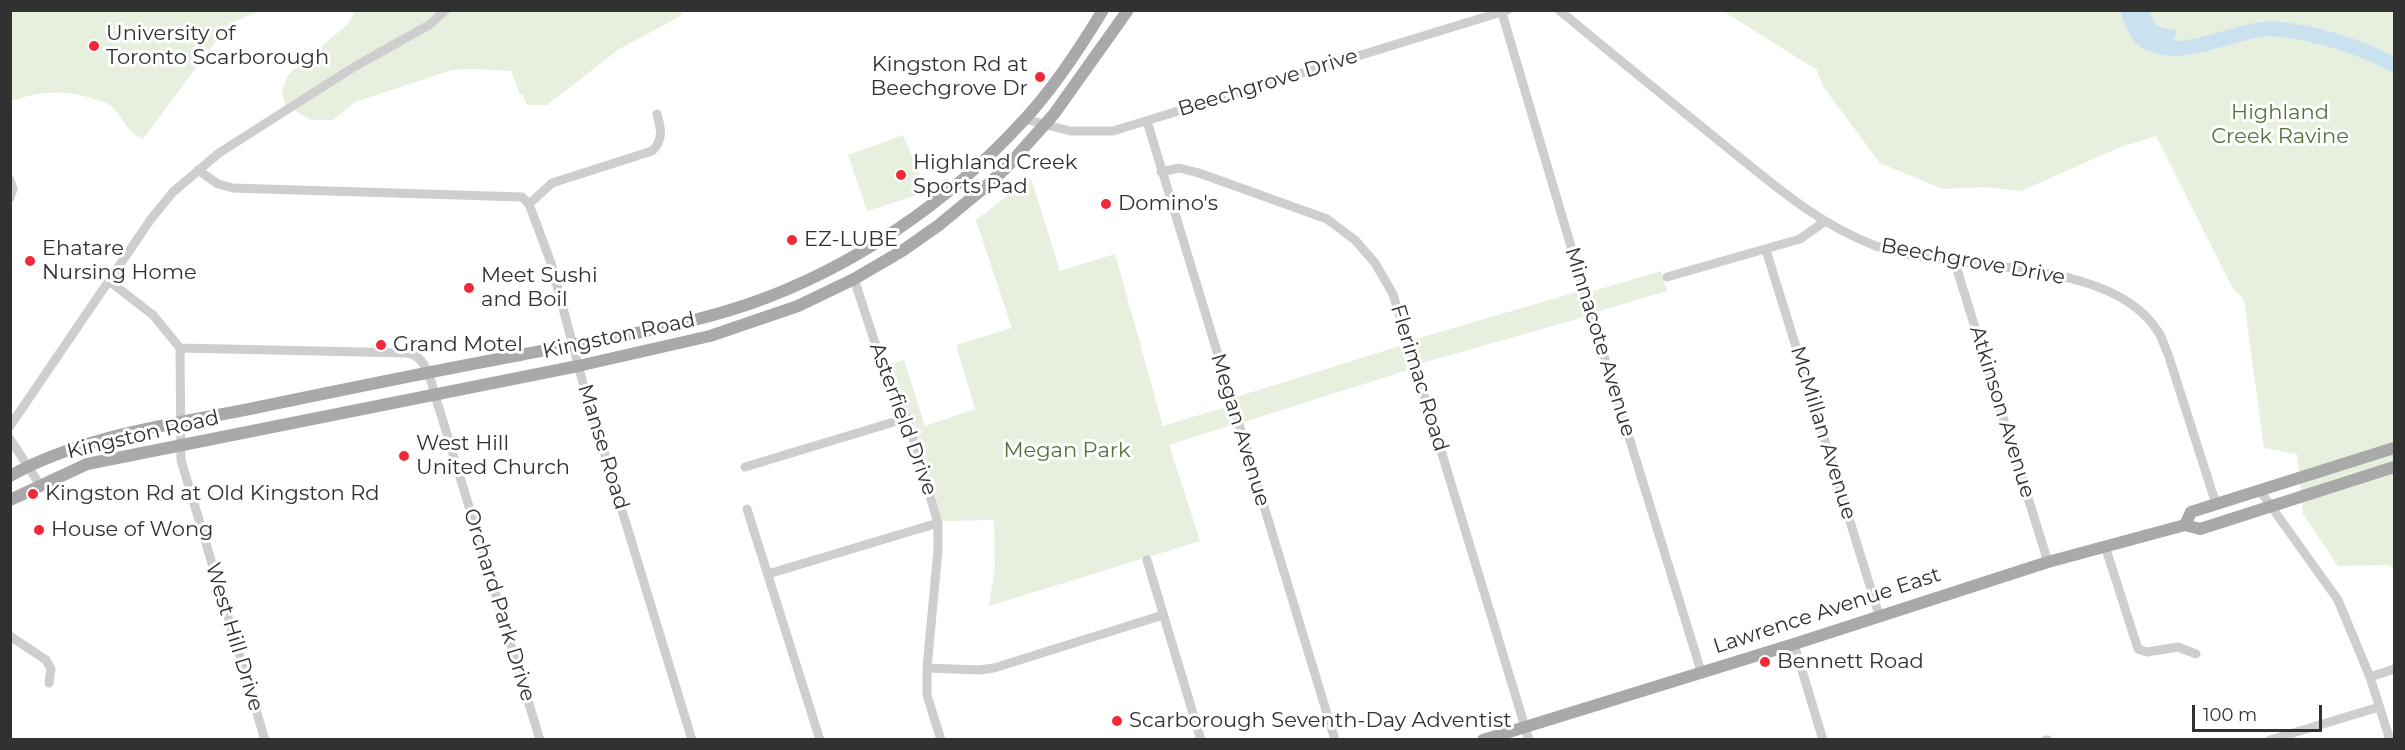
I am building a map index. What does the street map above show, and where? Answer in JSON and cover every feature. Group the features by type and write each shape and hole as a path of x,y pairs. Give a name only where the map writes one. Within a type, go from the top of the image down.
{"main road":[{"name":"Kingston Road","path":"10,476 28,466 86,446 180,424 427,373 635,334 739,307 783,291 830,270 860,253 934,203 1025,119 1087,38 1103,10"},
{"name":"Kingston Road","path":"10,500 87,464 578,366 710,336 798,306 854,279 902,250 946,219 1006,168 1044,124 1128,10"},
{"name":"Lawrence Avenue East","path":"2185,525 2191,512 2394,448"},
{"name":"Lawrence Avenue East","path":"1483,740 1794,644 2048,562 2185,525 2200,529 2272,508 2394,467"}],"street":[{"path":"10,426 157,211 173,192 219,153 354,67 429,25 446,10"},
{"name":"Beechgrove Drive","path":"1559,10 1768,181 1824,222 1876,246 1955,262 2088,282 2116,294 2137,309 2159,333 2168,354 2216,504"},
{"name":"Beechgrove Drive","path":"1025,119 1070,131 1113,131 1505,11"},
{"name":"Minnacote Avenue","path":"1505,11 1588,304 1701,671"},
{"path":"198,170 218,184 233,188 522,197 529,204 552,183 652,151 661,137 657,114"},
{"name":"Megan Avenue","path":"1147,121 1335,740"},
{"name":"Flerimac Road","path":"1161,172 1179,168 1199,173 1327,219 1355,240 1375,263 1393,294 1529,740"},
{"path":"10,180 13,189 10,198"},
{"name":"Manse Road","path":"529,204 551,263 578,366 692,740"},
{"path":"1666,277 1800,239 1824,222"},
{"name":"McMillan Avenue","path":"1766,250 1879,615"},
{"name":"Atkinson Avenue","path":"1955,262 2048,562"},
{"name":"Asterfield Drive","path":"854,279 880,358 907,418 938,523 927,694 941,740"},
{"path":"109,281 153,315 180,348"},
{"name":"Orchard Park Drive","path":"180,348 408,353 415,354 422,360 540,740"},
{"name":"West Hill Drive","path":"180,348 179,445 182,463 265,740"},
{"path":"745,467 907,418"},
{"path":"10,439 40,485"},
{"path":"2260,491 2338,600 2370,677 2390,740"},
{"path":"747,509 820,740"},
{"path":"768,574 938,523"},
{"path":"2105,546 2138,649 2147,652 2178,647 2196,654"},
{"path":"1147,560 1201,740"},
{"path":"927,668 979,670 994,668 1163,615"},
{"path":"10,636 46,660 51,669 48,683"},
{"path":"1794,644 1823,740"},
{"path":"2370,677 2394,669"},
{"path":"2270,740 2379,706"}],"green space":[{"path":"10,11 259,11 229,24 143,139 129,129 111,106 83,96 52,92 11,101"},
{"path":"352,11 684,11 679,17 619,49 547,105 527,105 522,94 520,95 511,71 452,70 355,102 333,120 311,120 285,105 282,92 288,75 348,24 354,13"},
{"name":"Highland Creek Ravine","path":"1723,11 2394,11 2394,568 2388,565 2338,566 2303,514 2297,454 2264,448 2244,300 2232,287 2156,136 2118,148 2021,191 1984,187 1943,189 1880,163 1822,85 1817,70"},
{"path":"903,135 927,192 867,211 848,155"},
{"name":"Megan Park","path":"1031,178 1060,271 1115,254 1163,426 1226,407 1232,425 1169,445 1200,541 989,606 995,567 994,520 942,521 916,429 890,364 904,360 925,426 975,409 956,345 1012,328 976,220"},
{"path":"1661,271 1667,291 1596,312 1590,292"},
{"path":"1577,292 1584,317 1419,364 1412,340"},
{"path":"1400,346 1408,370 1244,422 1236,397"}],"water":[{"path":"2121,11 2150,11 2156,24 2166,29 2177,30 2169,55 2149,51 2136,43"}],"waterway":[{"path":"2128,10 2138,32 2153,44 2171,48 2192,46 2258,30 2276,29 2306,33 2337,41 2394,65"}],"place":[{"name":"University of Toronto Scarborough","path":"94,46"},
{"name":"Kingston Rd at Beechgrove Dr","path":"1040,77"},
{"name":"Highland Creek Sports Pad","path":"901,175"},
{"name":"Domino's","path":"1106,204"},
{"name":"EZ-LUBE","path":"792,240"},
{"name":"Ehatare Nursing Home","path":"30,261"},
{"name":"Meet Sushi and Boil","path":"469,288"},
{"name":"Grand Motel","path":"381,345"},
{"name":"West Hill United Church","path":"404,456"},
{"name":"Kingston Rd at Old Kingston Rd","path":"33,494"},
{"name":"House of Wong","path":"39,530"},
{"name":"Bennett Road","path":"1765,662"},
{"name":"Scarborough Seventh-Day Adventist","path":"1117,721"}]}
